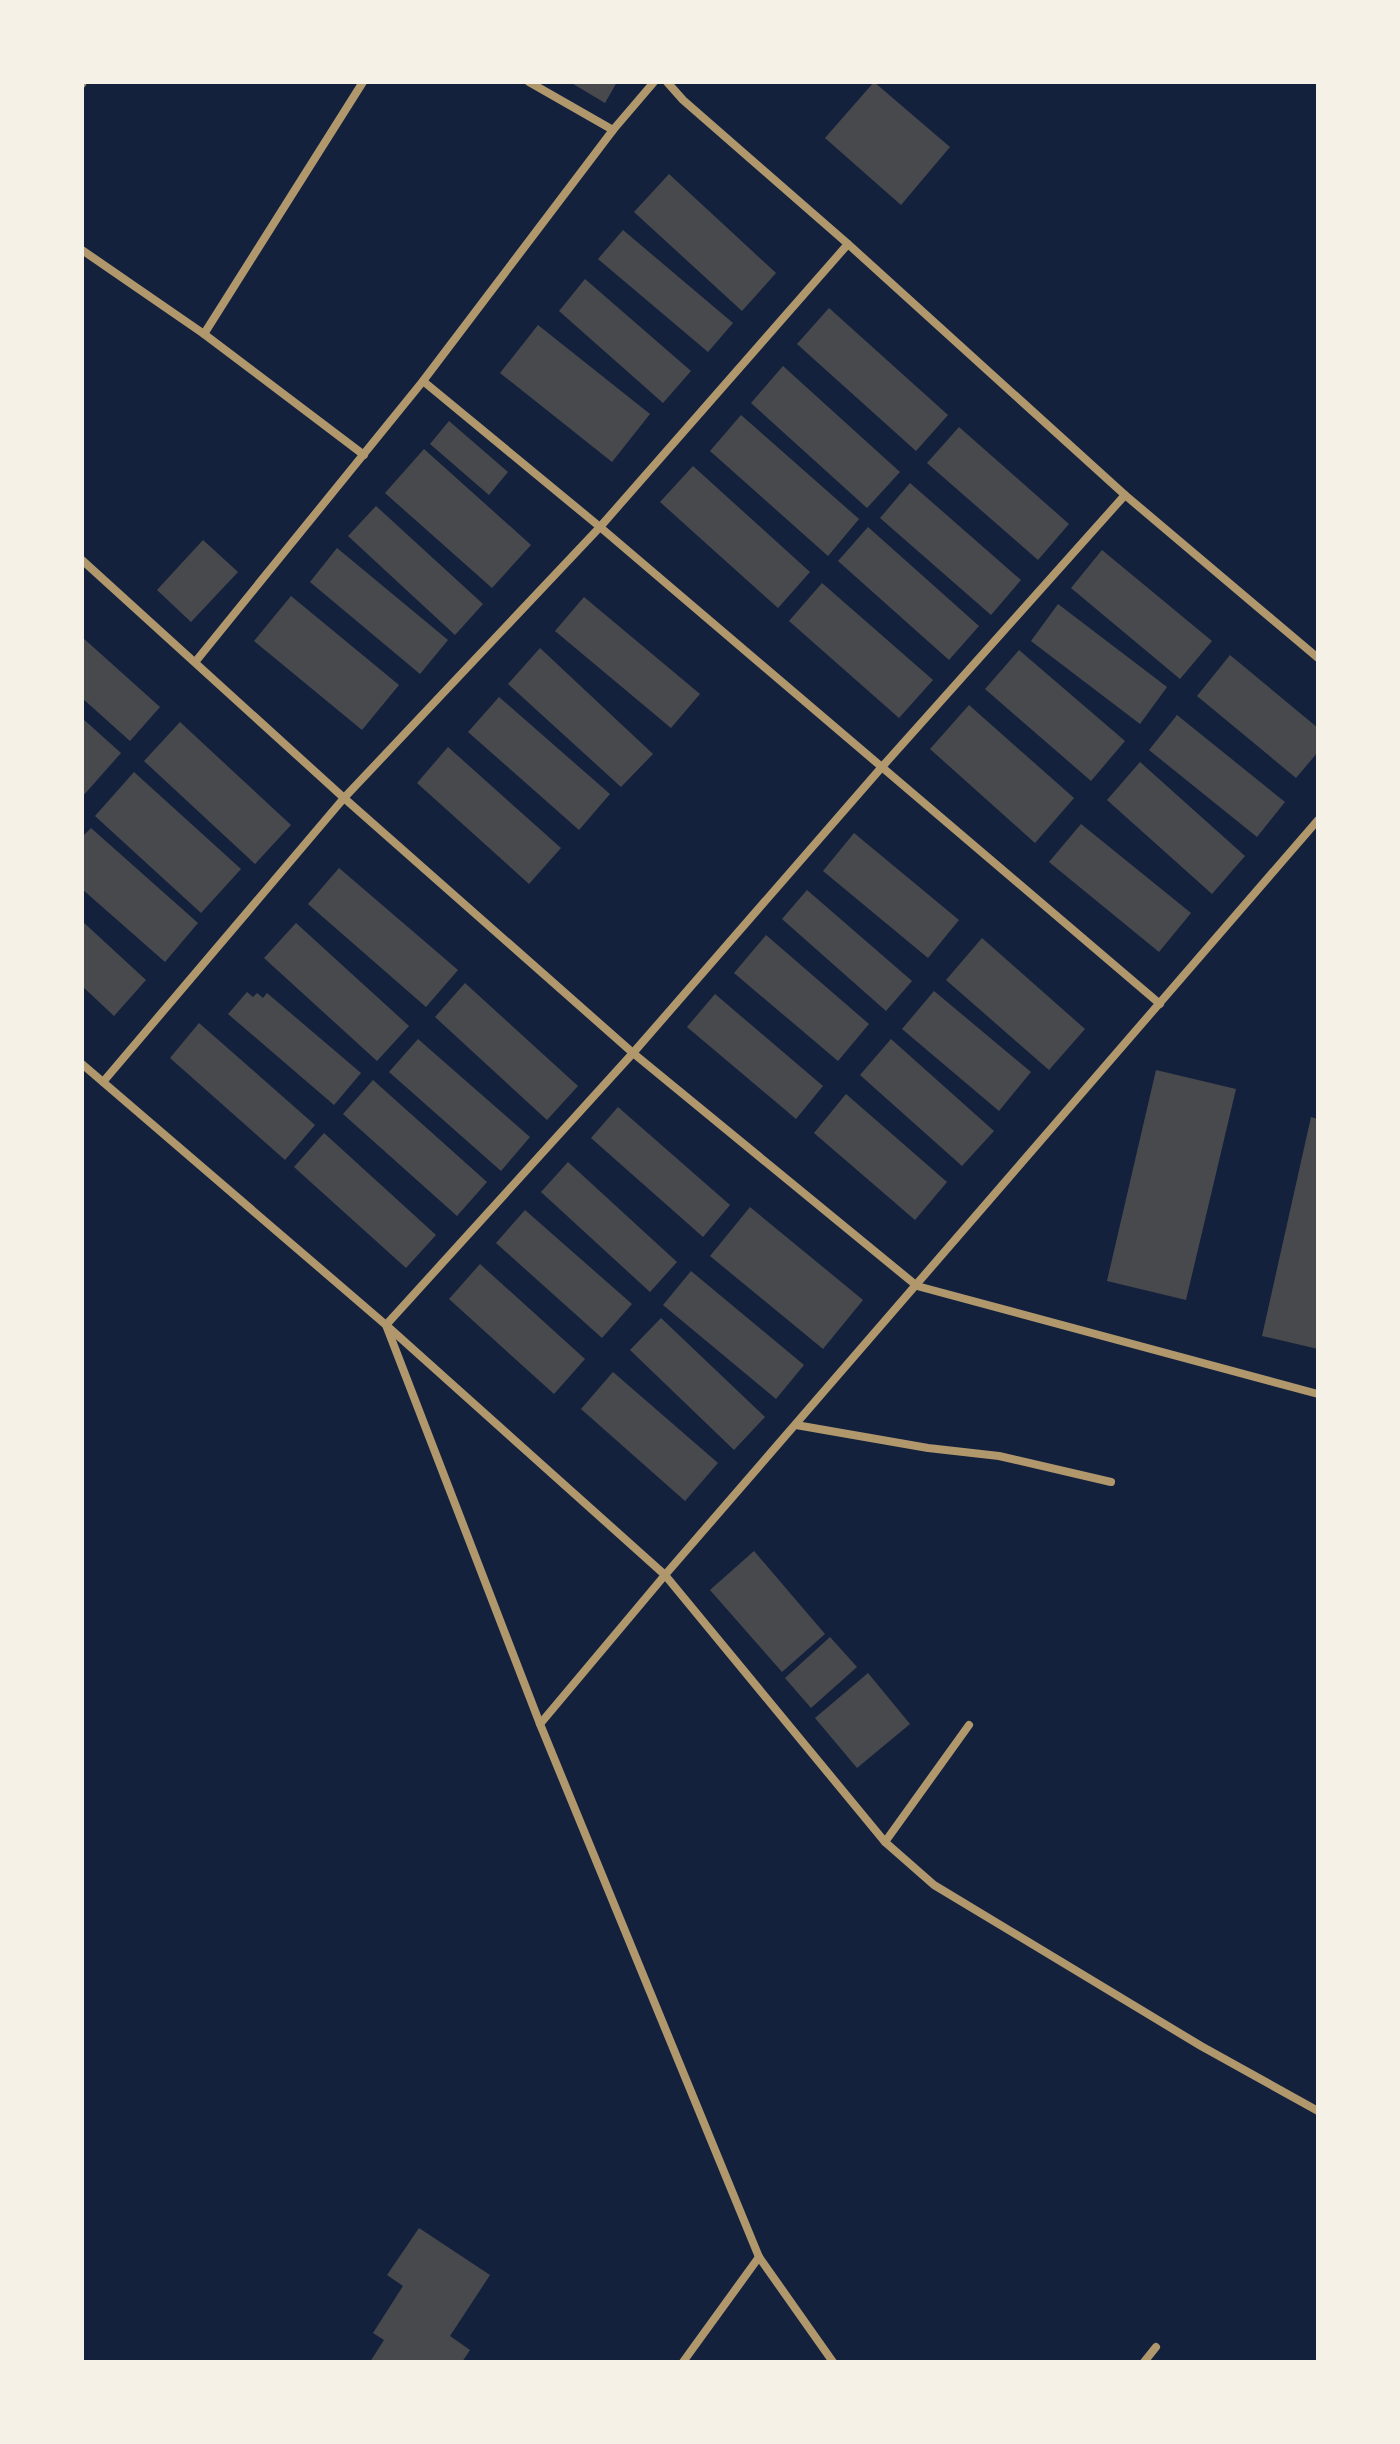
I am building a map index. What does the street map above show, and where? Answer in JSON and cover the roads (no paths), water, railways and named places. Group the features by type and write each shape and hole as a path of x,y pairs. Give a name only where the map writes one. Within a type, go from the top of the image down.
{"street":[{"path":"204,334 363,82"},
{"path":"529,82 613,130"},
{"path":"196,661 423,381 613,130 654,82"},
{"path":"667,82 683,100 848,244 1125,495 1318,658"},
{"path":"103,1082 344,798 600,527 848,244"},
{"path":"82,250 204,334 364,455"},
{"path":"423,381 600,527 1160,1004"},
{"path":"386,1325 633,1053 881,768 1125,495"},
{"path":"82,560 344,798 633,1053 917,1286 1318,1394"},
{"path":"540,1724 665,1575 1318,820"},
{"path":"82,1064 386,1325 665,1575 885,1842 934,1885 1201,2046 1318,2111"},
{"path":"386,1325 540,1724 759,2257 833,2362"},
{"path":"796,1425 899,1444 999,1456 1111,1482"},
{"path":"885,1842 969,1725"},
{"path":"683,2362 759,2257"},
{"path":"1144,2362 1156,2347"}]}
